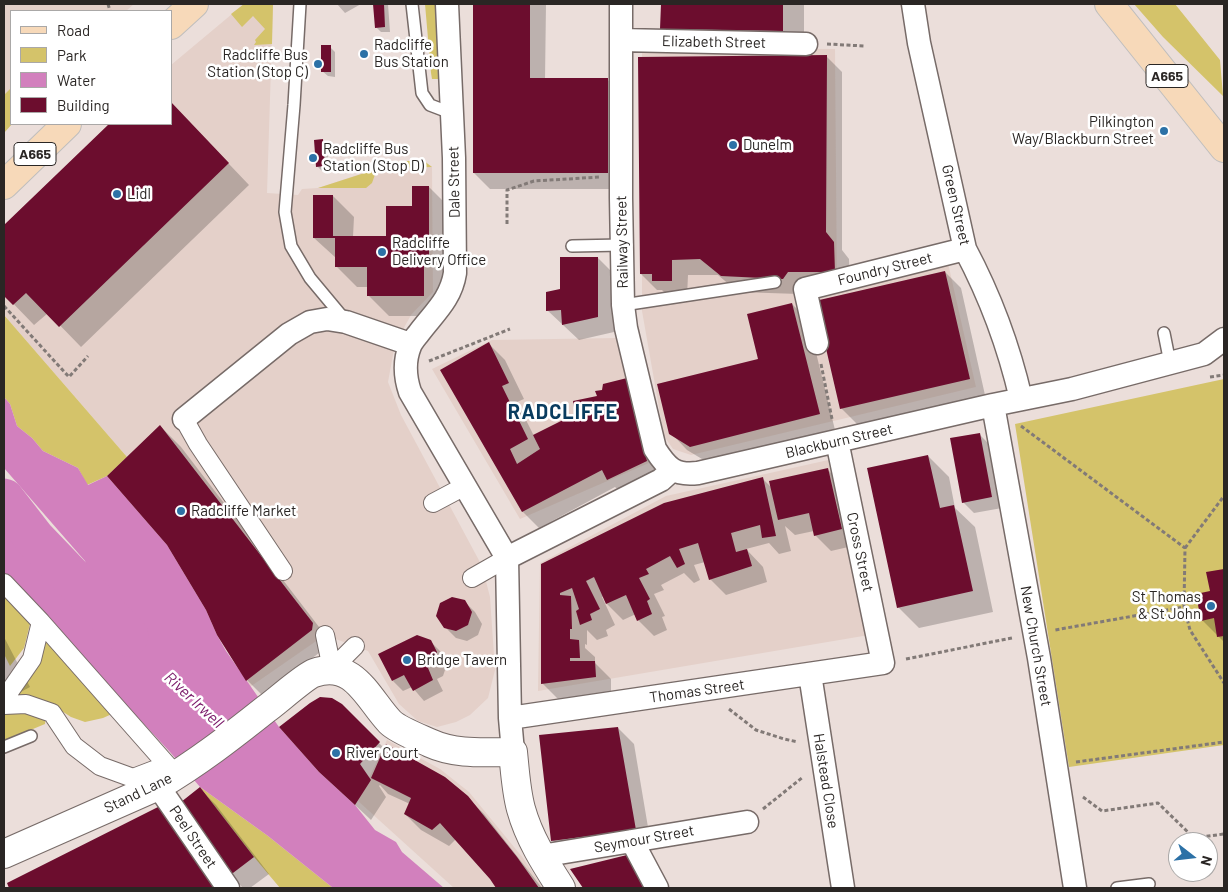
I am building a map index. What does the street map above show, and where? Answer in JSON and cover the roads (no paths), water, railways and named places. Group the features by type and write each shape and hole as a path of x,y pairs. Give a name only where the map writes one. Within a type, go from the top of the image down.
{"main road":[{"path":"172,23 194,4"},
{"name":"A665","path":"1109,4 1224,148"},
{"name":"A665","path":"4,185 66,125"}],"street":[{"name":"Dale Street","path":"447,4 456,258 453,287 443,303 410,344 405,371 410,392 508,558"},
{"name":"Railway Street","path":"621,4 621,198 626,328 655,449 672,470"},
{"name":"Green Street","path":"913,4 919,43 965,249 980,278 1014,367 1021,399"},
{"name":"Elizabeth Street","path":"621,40 806,44"},
{"name":"Foundry Street","path":"817,343 805,289 965,249"},
{"path":"283,571 198,444 184,419 288,334 310,322 327,319 346,322 410,344"},
{"name":"Blackburn Street","path":"672,470 680,474 698,474 1021,399 1072,389 1204,354 1224,339"},
{"name":"New Church Street","path":"993,406 1035,633 1075,888"},
{"name":"Cross Street","path":"837,441 883,663"},
{"path":"472,578 661,480 672,470"},
{"path":"433,503 465,486"},
{"path":"508,558 512,752 521,808 541,856 560,888"},
{"path":"4,583 41,622 167,776"},
{"path":"4,697 32,659 41,622"},
{"path":"325,635 332,669"},
{"path":"332,669 354,646"},
{"name":"Thomas Street","path":"510,718 883,663"},
{"path":"332,669 347,673 392,723 433,744 467,752 512,752"},
{"name":"Stand Lane","path":"4,854 167,776 262,713 313,673 332,669"},
{"name":"Halstead Close","path":"810,674 843,888"},
{"path":"4,705 26,704 52,713 74,746 100,766 133,778 167,776"},
{"name":"Peel Street","path":"167,776 228,888"},
{"name":"Seymour Street","path":"541,856 747,822"},
{"path":"632,841 657,888"}],"lane":[{"path":"300,4 286,212 291,246 310,278 346,322"},
{"path":"412,4 422,93 430,105 451,113"},
{"path":"572,246 622,245"},
{"path":"624,305 775,282"},
{"path":"1164,333 1170,363"},
{"path":"4,747 31,736"},
{"path":"1117,888 1149,884"}],"water":[{"path":"4,397 10,404 17,426 32,438 43,451 78,468 88,485 107,476 167,545 206,610 226,651 279,727 319,772 355,805 375,830 396,842 402,852 444,888 333,888 268,836 200,787 170,752 4,574 4,527 83,597 97,593 85,561 4,468"}],"waterway":[{"name":"River Irwell","path":"4,499 35,539 128,636"}],"place":[{"name":"Radcliffe Bus Station","path":"364,54"},
{"name":"Radcliffe Bus Station (Stop C)","path":"318,64"},
{"name":"Pilkington Way/Blackburn Street","path":"1164,131"},
{"name":"Dunelm","path":"733,145"},
{"name":"Radcliffe Bus Station (Stop D)","path":"313,158"},
{"name":"Lidl","path":"117,194"},
{"name":"Radcliffe Delivery Office","path":"382,252"},
{"name":"Radcliffe Market","path":"181,511"},
{"name":"St Thomas & St John","path":"1211,606"},
{"name":"Bridge Tavern","path":"407,660"},
{"name":"River Court","path":"336,753"}],"district":[{"name":"RADCLIFFE","path":"563,412"}]}
